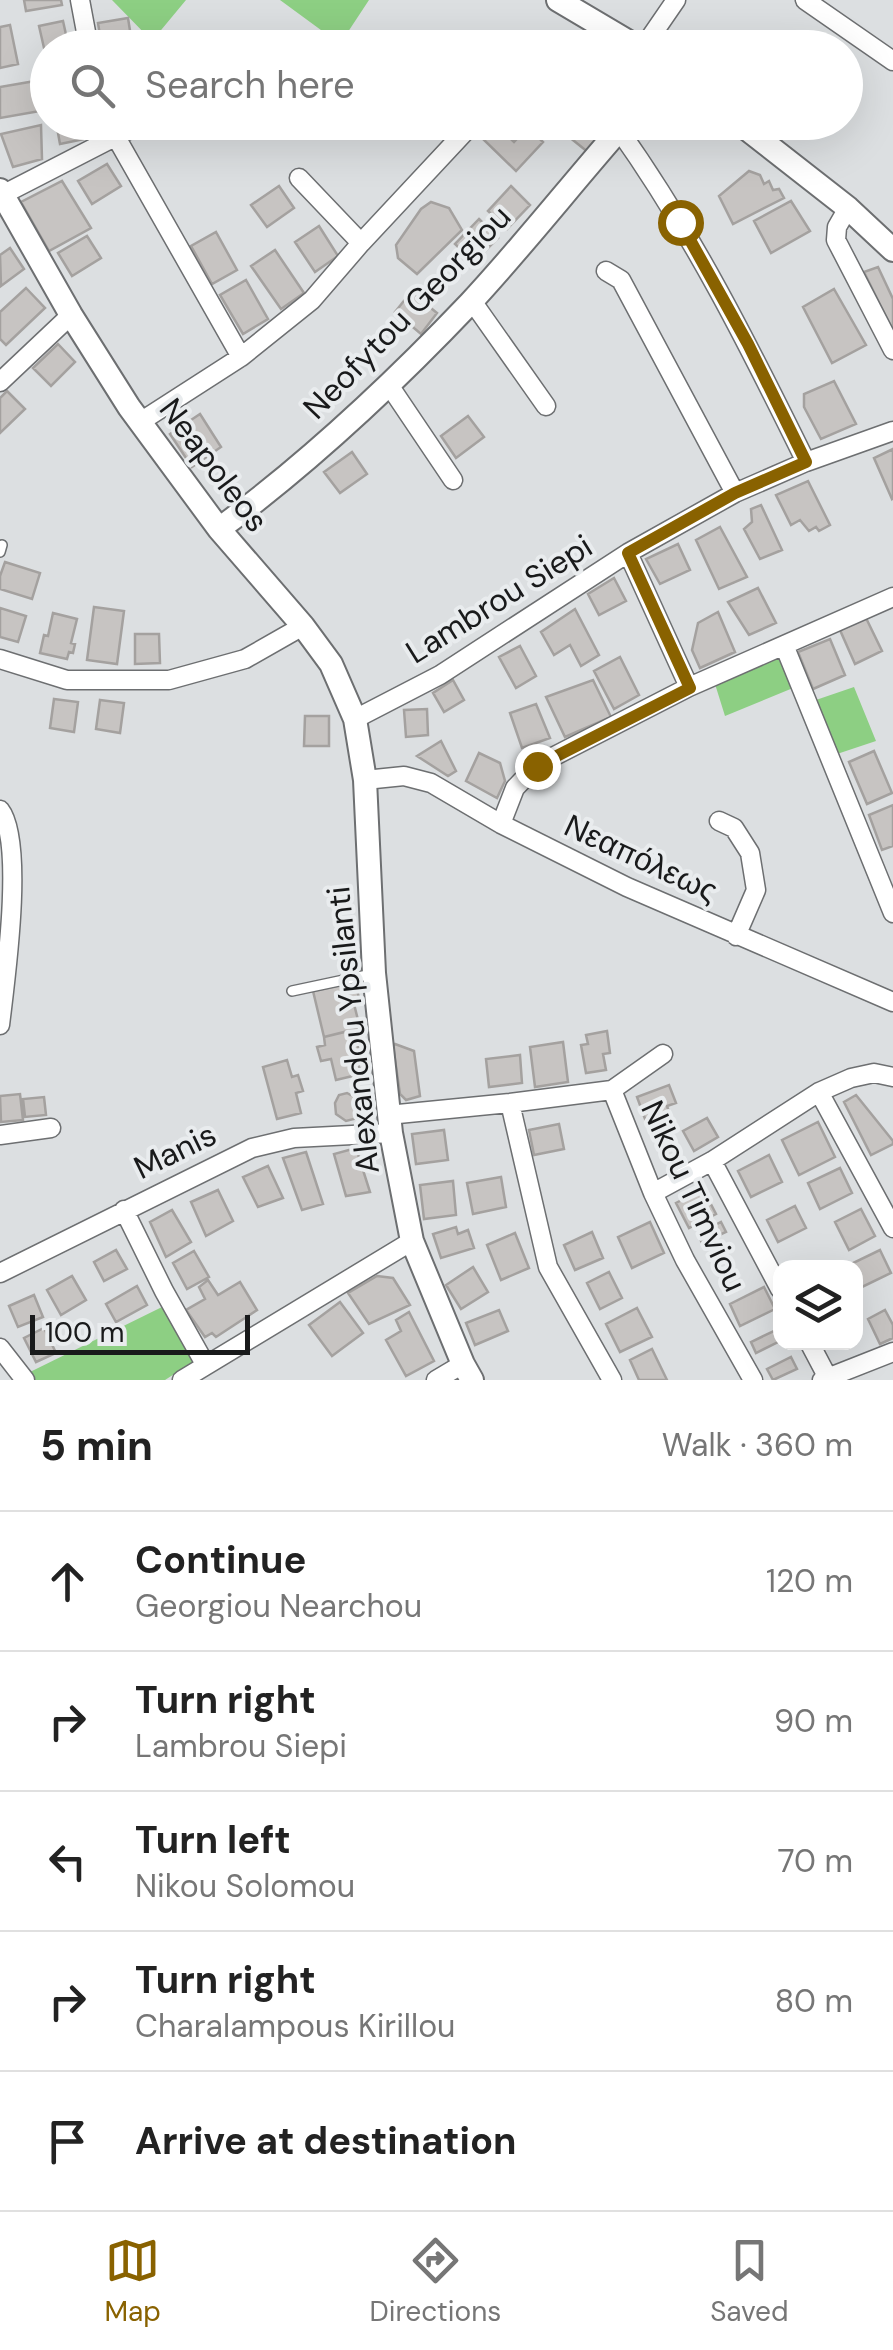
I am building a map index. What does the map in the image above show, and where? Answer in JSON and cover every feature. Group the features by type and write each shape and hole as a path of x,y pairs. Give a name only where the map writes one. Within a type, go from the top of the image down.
{"main road":[{"path":"558,0 609,30"},
{"name":"Neofytou Georgiou","path":"219,529 278,485 388,385 472,301 611,140"},
{"path":"761,140 848,208 893,250"},
{"name":"Neapoleos","path":"1,192 7,223 140,422 219,529 331,664 355,719 364,780"},
{"name":"Alexandou Ypsilanti","path":"364,780 374,973 389,1124 412,1241 467,1372"}],"street":[{"path":"80,0 85,30"},
{"path":"654,30 676,0"},
{"path":"805,0 848,30"},
{"path":"863,40 893,61"},
{"path":"1,192 95,140"},
{"path":"119,140 240,357"},
{"path":"140,422 240,357 312,300 457,140"},
{"path":"631,140 748,344 806,462"},
{"path":"299,178 361,243"},
{"path":"848,208 837,227 836,240 893,350"},
{"path":"606,271 621,280 735,493"},
{"path":"472,301 546,406"},
{"path":"0,382 71,314"},
{"path":"388,385 453,480"},
{"name":"Lambrou Siepi","path":"355,719 440,675 628,553 735,493 893,431"},
{"path":"628,553 690,688"},
{"path":"502,824 514,788 537,766 690,688 893,598"},
{"path":"0,659 67,680 169,680 244,659 303,626"},
{"path":"784,645 893,913"},
{"name":"Νεαπόλεως","path":"364,780 404,776 431,782 502,824 627,887 893,1002"},
{"path":"0,810 6,818 12,850 0,1021"},
{"path":"719,821 734,828 750,853 756,890 736,936"},
{"path":"612,1090 662,1054"},
{"path":"653,1192 712,1161 819,1092 874,1073 893,1077"},
{"name":"Manis","path":"0,1273 252,1148 510,1103 612,1090"},
{"name":"Nikou Timviou","path":"612,1090 653,1192 686,1260 753,1380"},
{"path":"819,1092 893,1228"},
{"path":"510,1103 548,1267 612,1380"},
{"path":"0,1135 51,1128"},
{"path":"712,1161 773,1276"},
{"path":"124,1210 206,1364"},
{"path":"182,1380 412,1241"},
{"path":"0,1348 25,1380"},
{"path":"813,1350 826,1379 893,1352"},
{"path":"436,1380 467,1372"}],"lane":[{"path":"292,992 374,973"}],"green space":[{"path":"112,0 186,0 161,30 141,30"},
{"path":"280,0 369,0 349,30 321,30"},
{"path":"780,655 793,688 725,716 715,684"},
{"path":"854,687 876,741 834,755 813,701"},
{"path":"162,1307 193,1362 165,1380 35,1380 30,1372"}],"building":[{"path":"24,0 61,0 62,5 26,11"},
{"path":"128,18 130,30 99,30 98,23"},
{"path":"63,21 65,30 40,30 39,26"},
{"path":"10,25 18,64 0,68 0,27"},
{"path":"30,82 30,113 0,118 0,87"},
{"path":"30,127 30,140 41,140 42,159 13,167 1,134"},
{"path":"484,140 541,140 516,171"},
{"path":"573,140 599,140 589,153"},
{"path":"107,164 121,186 92,204 78,181"},
{"path":"749,171 760,175 764,184 769,181 784,198 733,224 719,196"},
{"path":"62,181 91,228 49,251 21,202"},
{"path":"279,186 294,208 267,227 251,205"},
{"path":"511,186 530,205 507,229 488,211"},
{"path":"791,201 810,231 771,253 754,221"},
{"path":"431,202 449,208 462,230 417,274 398,258 396,245 421,209"},
{"path":"479,219 498,238 474,262 455,244"},
{"path":"319,226 338,256 315,272 295,242"},
{"path":"216,232 237,270 212,284 191,246"},
{"path":"87,236 101,258 72,276 58,253"},
{"path":"10,248 24,269 1,286 0,255"},
{"path":"275,250 304,293 281,309 251,266"},
{"path":"878,267 893,299 893,331 864,272"},
{"path":"246,280 268,319 243,334 220,295"},
{"path":"26,288 45,308 6,345 0,339 0,312"},
{"path":"834,289 866,345 832,363 803,307"},
{"path":"411,292 437,313 421,334 395,312"},
{"path":"58,344 75,362 51,386 33,368"},
{"path":"834,381 856,424 821,439 804,407 804,394"},
{"path":"7,391 25,409 0,433 0,398"},
{"path":"200,414 221,447 192,467 170,434"},
{"path":"468,416 484,437 456,458 441,436"},
{"path":"893,449 893,498 892,499 874,458"},
{"path":"352,452 367,474 340,493 324,472"},
{"path":"808,481 830,525 819,531 816,527 809,531 800,520 791,525 776,495"},
{"path":"761,505 782,550 760,559 744,529 752,522 751,509"},
{"path":"720,527 747,577 719,589 696,540"},
{"path":"678,544 690,570 660,584 646,559"},
{"path":"5,562 40,573 32,599 0,589"},
{"path":"614,578 626,601 599,615 588,594"},
{"path":"758,588 776,623 749,635 728,602"},
{"path":"94,607 124,611 117,664 87,660"},
{"path":"0,608 26,616 18,642 0,637"},
{"path":"575,609 599,655 581,666 570,645 554,655 541,632"},
{"path":"718,612 735,652 700,668 692,650 698,623"},
{"path":"53,613 77,619 71,643 75,644 73,653 69,652 67,659 40,653"},
{"path":"866,618 882,651 855,664 840,630"},
{"path":"135,634 159,634 160,663 135,664"},
{"path":"830,639 845,675 813,689 798,652"},
{"path":"520,646 536,676 516,688 499,657"},
{"path":"620,657 639,695 614,709 594,671"},
{"path":"453,680 464,700 444,712 433,693"},
{"path":"593,680 611,717 565,737 546,697"},
{"path":"54,699 78,702 74,732 50,728"},
{"path":"100,700 124,703 120,733 96,729"},
{"path":"536,704 550,738 522,748 510,713"},
{"path":"427,709 428,735 406,737 404,710"},
{"path":"305,716 329,716 329,746 304,746"},
{"path":"441,741 456,771 448,776 417,756"},
{"path":"874,751 892,793 867,804 849,762"},
{"path":"479,753 500,763 505,781 497,798 466,781"},
{"path":"893,805 893,846 882,850 869,815"},
{"path":"355,982 359,998 353,1000 360,1028 324,1037 313,991"},
{"path":"357,1029 359,1051 355,1052 361,1074 336,1080 331,1059 321,1061 317,1047 325,1045 324,1037"},
{"path":"607,1031 610,1053 603,1054 606,1070 586,1073 581,1045 588,1044 586,1035"},
{"path":"563,1042 568,1082 535,1087 530,1047"},
{"path":"395,1044 414,1051 420,1096 406,1100 400,1094"},
{"path":"520,1055 522,1083 489,1087 486,1059"},
{"path":"287,1060 292,1077 298,1075 303,1091 296,1093 301,1113 277,1119 263,1067"},
{"path":"669,1085 676,1103 667,1106 671,1118 648,1127 637,1097"},
{"path":"347,1093 358,1099 359,1110 354,1119 346,1121 336,1114 335,1103 339,1095"},
{"path":"20,1094 23,1120 1,1122 0,1096"},
{"path":"856,1095 893,1141 871,1155 844,1102"},
{"path":"44,1097 46,1115 25,1117 23,1099"},
{"path":"707,1118 718,1137 694,1151 683,1131"},
{"path":"818,1122 835,1157 799,1175 782,1140"},
{"path":"559,1124 564,1149 534,1155 529,1130"},
{"path":"444,1130 448,1160 416,1164 412,1134"},
{"path":"356,1148 370,1192 346,1196 334,1154"},
{"path":"306,1152 323,1204 302,1210 283,1158"},
{"path":"769,1155 782,1182 751,1197 738,1171"},
{"path":"268,1166 283,1198 258,1207 243,1177"},
{"path":"840,1168 852,1193 820,1209 808,1183"},
{"path":"501,1177 506,1207 473,1214 467,1183"},
{"path":"453,1181 456,1215 424,1219 420,1185"},
{"path":"703,1189 716,1214 689,1228 676,1203"},
{"path":"218,1190 233,1221 206,1236 191,1202"},
{"path":"795,1206 806,1228 778,1242 767,1220"},
{"path":"861,1209 875,1236 849,1250 835,1222"},
{"path":"172,1210 191,1242 166,1257 150,1222"},
{"path":"650,1222 664,1253 632,1268 618,1237"},
{"path":"721,1222 726,1232 702,1243 698,1234"},
{"path":"456,1227 458,1234 468,1230 474,1248 441,1258 433,1234"},
{"path":"592,1232 603,1258 575,1270 564,1245"},
{"path":"515,1233 529,1268 501,1280 487,1245"},
{"path":"116,1250 127,1269 104,1281 94,1262"},
{"path":"880,1250 891,1273 863,1287 863,1260 859,1260"},
{"path":"194,1251 209,1277 187,1289 173,1263"},
{"path":"473,1267 488,1292 461,1309 446,1285"},
{"path":"609,1272 622,1298 600,1309 587,1283"},
{"path":"72,1276 86,1300 61,1315 47,1290"},
{"path":"377,1276 393,1278 410,1305 369,1324 348,1293"},
{"path":"208,1280 218,1295 240,1282 257,1310 216,1337 212,1333 205,1337 186,1310 205,1299 199,1287"},
{"path":"137,1286 147,1305 116,1322 106,1304"},
{"path":"764,1287 773,1310 740,1326 730,1304"},
{"path":"34,1295 43,1317 18,1327 9,1306"},
{"path":"340,1302 363,1333 332,1356 309,1325"},
{"path":"637,1308 652,1337 620,1352 606,1324"},
{"path":"499,1310 508,1331 475,1345 466,1323"},
{"path":"885,1310 893,1325 893,1338 880,1344 868,1319"},
{"path":"409,1312 434,1361 406,1376 386,1340 401,1331 396,1320"},
{"path":"44,1328 56,1353 36,1362 24,1338"},
{"path":"773,1331 773,1344 756,1353 751,1342"},
{"path":"652,1349 667,1380 639,1380 630,1360"},
{"path":"791,1357 797,1369 773,1380 767,1369"}],"route":[{"path":"537,766 690,688 628,553 735,493 806,462 748,344 680,222"}]}
